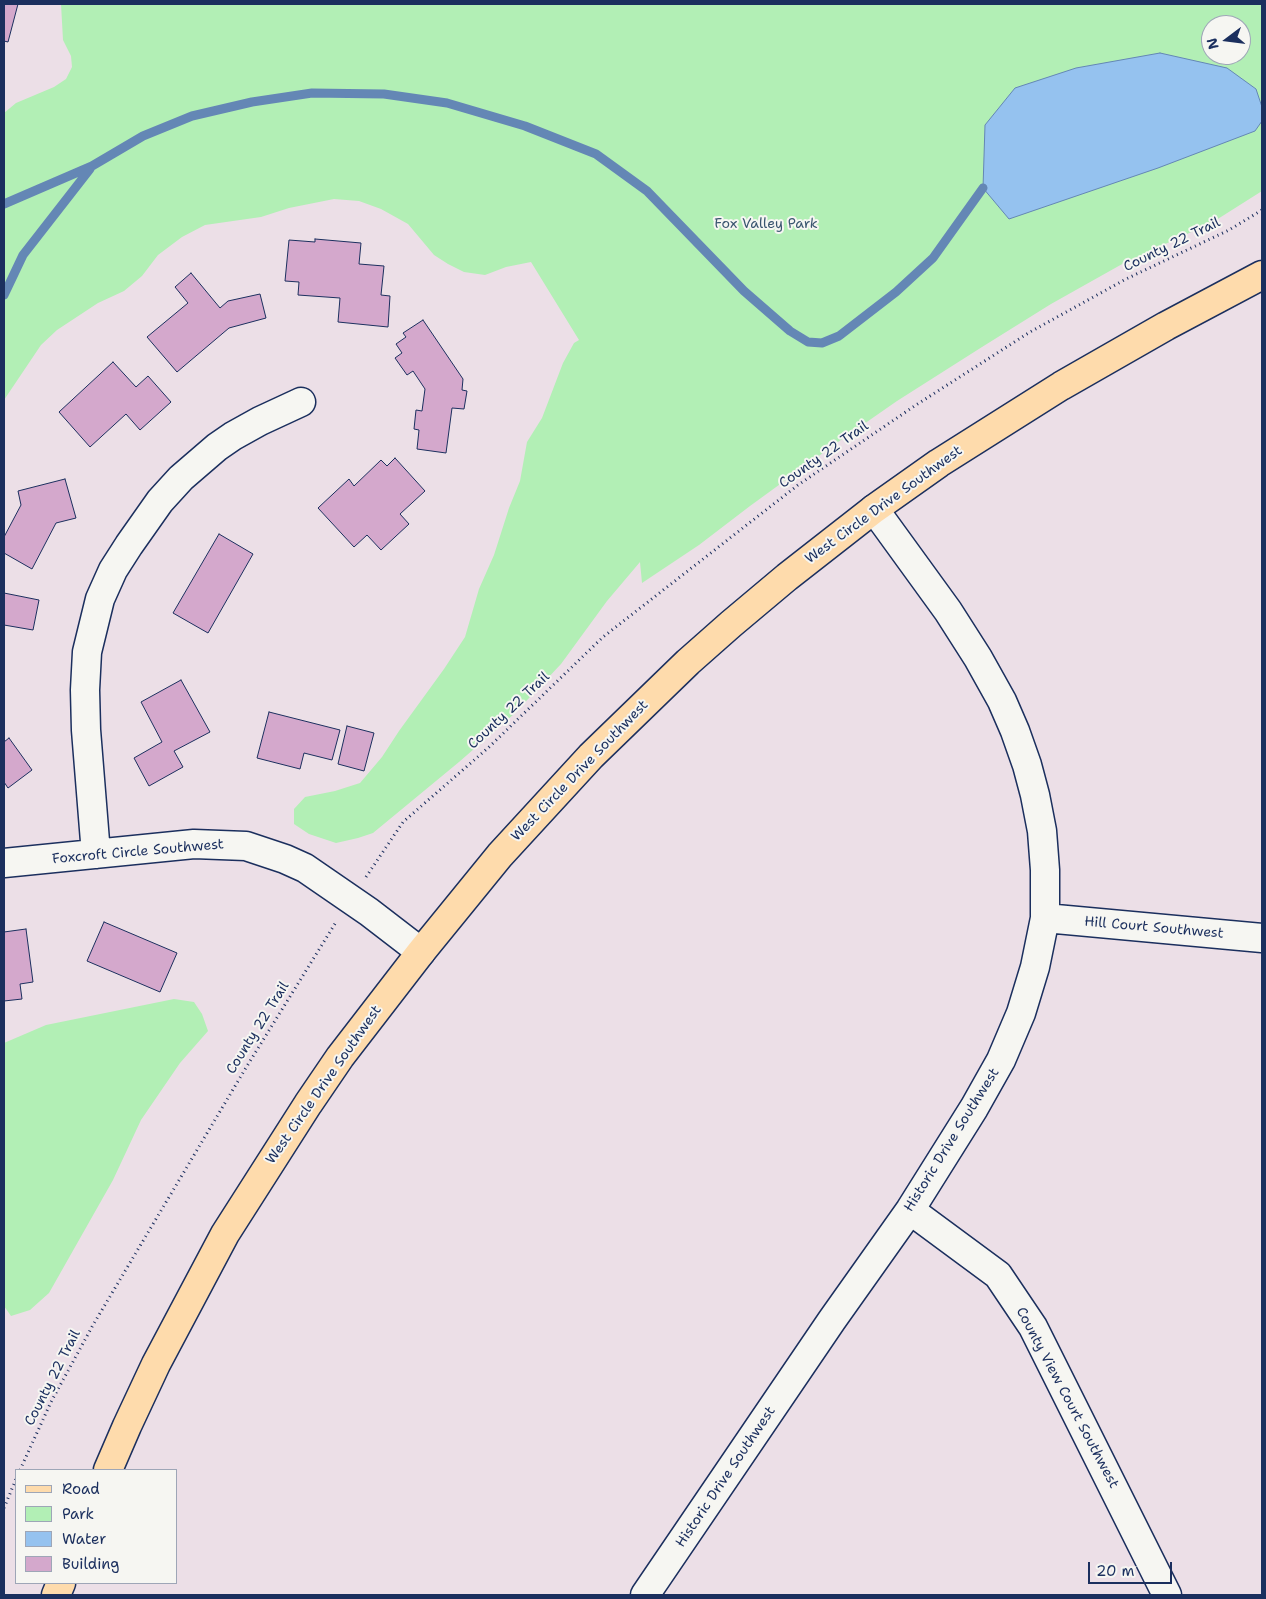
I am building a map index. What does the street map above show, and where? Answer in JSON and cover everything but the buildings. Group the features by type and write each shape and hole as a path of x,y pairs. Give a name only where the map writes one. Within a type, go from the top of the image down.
{"main road":[{"name":"West Circle Drive Southwest","path":"108,1469 156,1364 192,1295 244,1203 340,1058 421,952 522,830 639,709 731,624 874,509 938,463 1061,386 1174,321 1262,275"}],"street":[{"path":"96,854 86,730 85,690 87,652 93,620 100,599 129,545 160,501 181,478 217,447 234,436 260,421 301,402"},
{"name":"Historic Drive Southwest","path":"645,1595 832,1320 910,1210 974,1108 1001,1060 1021,1013 1035,967 1045,918 1045,870 1042,831 1031,780 1015,731 1002,701 978,658 948,611 874,509"},
{"name":"Foxcroft Circle Southwest","path":"4,863 194,844 246,846 305,868 351,899 421,952"},
{"name":"Hill Court Southwest","path":"1045,918 1262,938"},
{"name":"County View Court Southwest","path":"910,1210 998,1275 1003,1282 1032,1327 1167,1595"}],"path":[{"name":"County 22 Trail","path":"20,1469 51,1402 94,1325 244,1071 351,899 403,822 488,748 604,637 798,485 916,405 1030,332 1126,280 1229,230 1262,210"},
{"path":"4,1508 15,1481"}],"green space":[{"name":"Fox Valley Park","path":"61,4 1262,4 1262,191 1213,222 1124,263 1051,304 982,347 897,401 750,506 699,545 642,583 640,562 607,601 561,664 514,714 373,833 336,843 309,834 294,824 294,809 305,797 335,791 360,783 382,757 465,637 479,589 494,555 520,481 527,442 542,418 563,363 574,343 579,340 531,262 506,267 485,275 464,272 434,255 408,224 381,209 359,201 334,199 289,208 261,217 205,225 182,237 158,255 142,276 124,291 98,303 57,330 41,345 4,400 4,113 16,103 54,87 66,79 72,67 71,56 63,40"},
{"path":"174,999 194,1002 202,1014 208,1031 180,1063 141,1120 113,1180 49,1293 30,1310 11,1316 4,1306 4,1043 46,1025"}],"water":[{"path":"1160,53 1201,62 1201,65 1227,68 1256,89 1262,107 1262,121 1255,131 1158,168 1009,219 983,188 985,125 1015,88 1076,68"}],"waterway":[{"path":"4,204 92,166 143,136 192,116 252,102 312,93 384,94 447,103 525,126 596,154 647,191 744,291 790,331 808,342 822,343 839,336 896,292 933,258 983,188"},
{"path":"4,295 23,255 90,169"}]}
